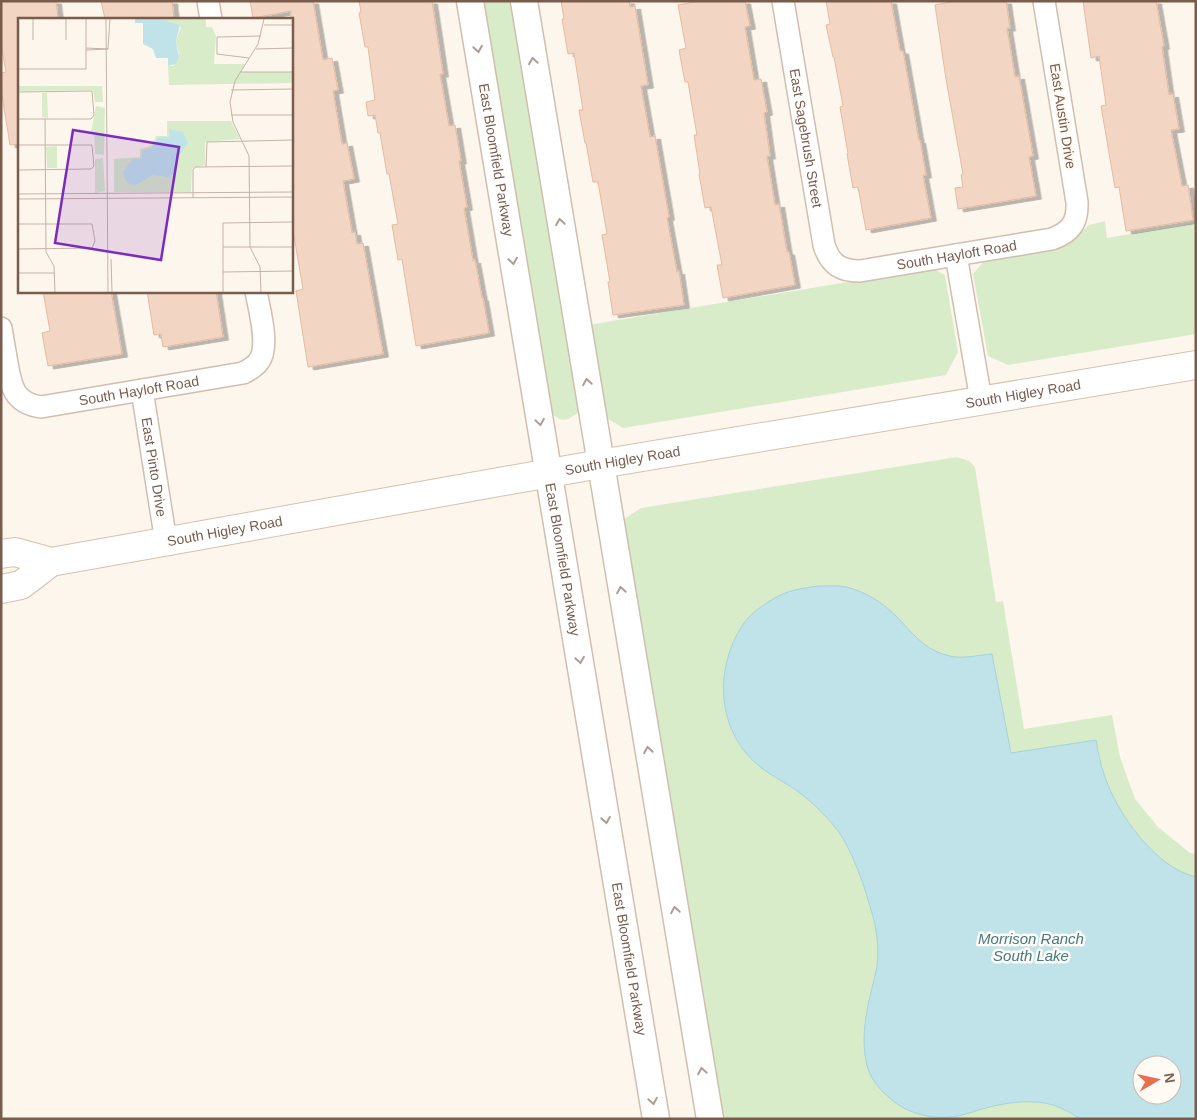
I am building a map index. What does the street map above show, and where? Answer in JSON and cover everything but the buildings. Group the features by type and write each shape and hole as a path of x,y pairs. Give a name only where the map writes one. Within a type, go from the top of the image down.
{"main road":[{"name":"South Higley Road","path":"1,554 15,552 51,562 600,464 1196,365"},
{"name":"South Higley Road","path":"1,589 21,586 51,562"}],"street":[{"path":"208,1 211,18"},
{"name":"East Bloomfield Parkway","path":"470,1 656,1119"},
{"path":"524,1 710,1119"},
{"name":"East Sagebrush Street","path":"783,1 824,245 832,262 840,268"},
{"name":"East Austin Drive","path":"1044,1 1078,202 1075,222 1069,230"},
{"name":"South Hayloft Road","path":"840,268 860,271 1052,239 1061,236 1069,230"},
{"path":"956,255 981,400"},
{"name":"South Hayloft Road","path":"1,328 11,385 23,401 31,406 41,407 243,374 255,366 260,360 264,349 256,292"},
{"name":"East Pinto Drive","path":"142,390 166,542"}],"green space":[{"path":"478,1 515,1 580,411 570,418 562,420 546,408"},
{"path":"1105,221 1107,238 1196,223 1196,334 1008,365 988,356 973,274 985,260 1066,245 1089,225"},
{"path":"932,268 945,275 958,352 946,375 623,428 603,416 588,325"},
{"path":"957,457 969,461 975,467 996,602 1003,601 1024,729 1112,715 1120,757 1135,799 1158,827 1190,853 1196,854 1196,1119 718,1119 623,520 641,508"}],"water":[{"name":"Morrison Ranch South Lake","path":"819,586 843,586 853,589 866,594 884,606 918,639 938,652 957,657 992,654 1011,753 1096,740 1101,766 1110,789 1128,821 1139,836 1166,862 1181,872 1196,877 1196,1119 1085,1119 1078,1118 1052,1105 1027,1102 997,1105 958,1116 931,1117 906,1109 885,1094 876,1084 868,1068 864,1038 867,1011 877,966 877,938 875,924 858,869 838,831 822,813 796,790 760,767 745,752 735,737 725,705 725,670 735,638 744,623 765,604 784,593"}]}
